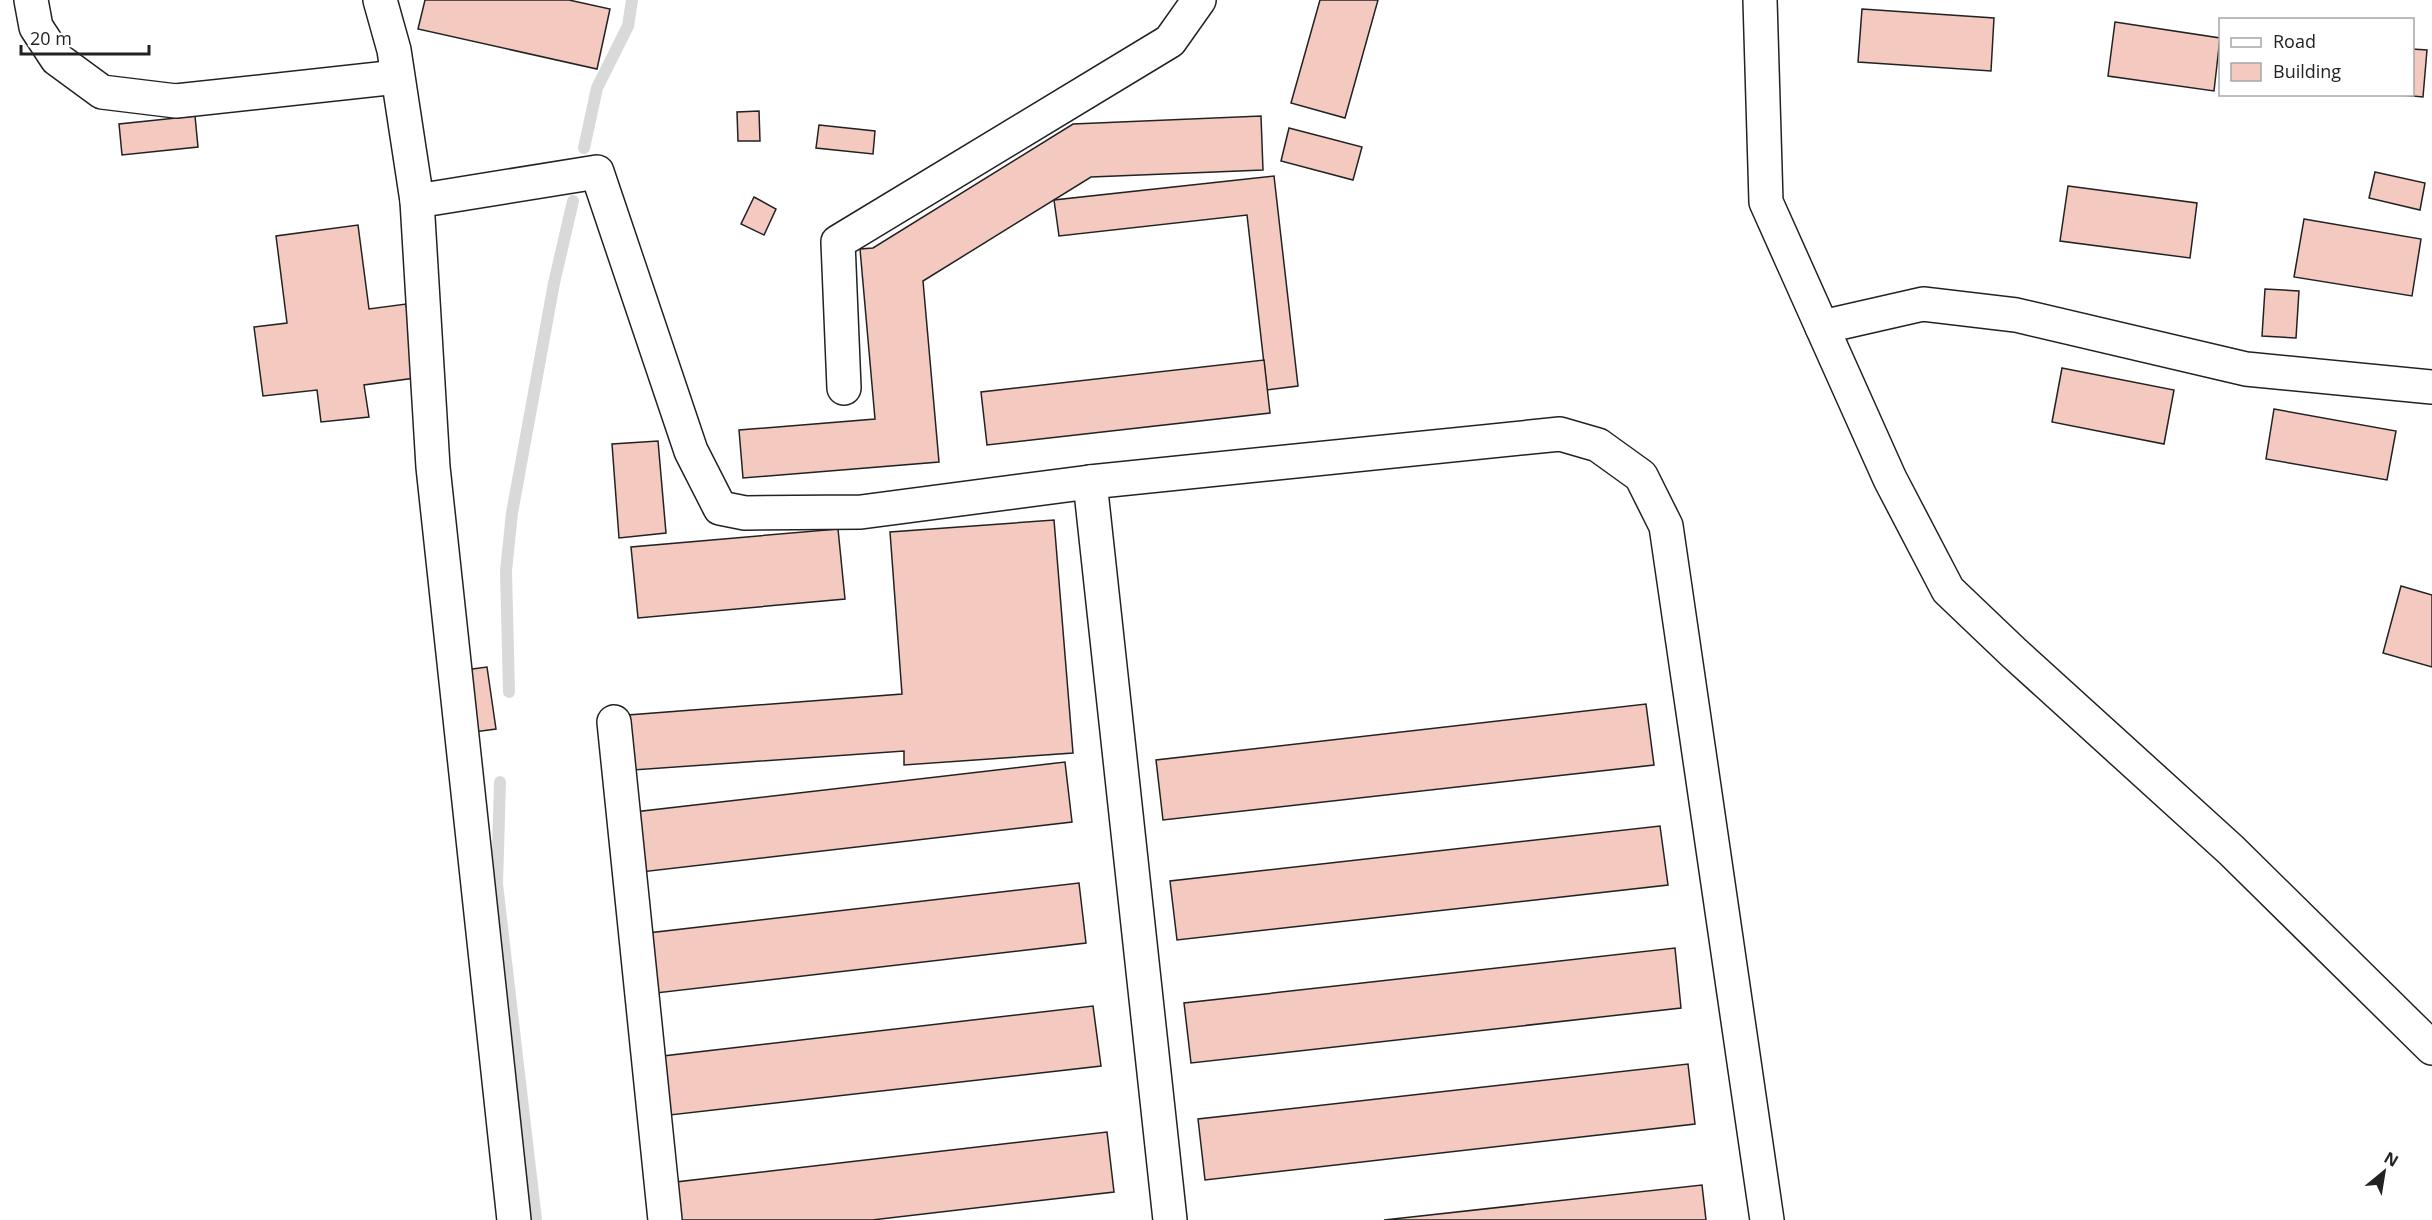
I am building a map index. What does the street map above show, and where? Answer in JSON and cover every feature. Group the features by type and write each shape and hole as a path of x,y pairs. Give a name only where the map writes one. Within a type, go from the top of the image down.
{"street":[{"path":"31,0 36,27 57,59 102,92 176,101 397,77"},
{"path":"381,0 394,50 417,201 433,466 514,1220"},
{"path":"844,388 838,242 1170,41 1199,0"},
{"path":"1760,0 1766,202 1890,479 1948,590 2231,850 2432,1048"},
{"path":"417,201 597,172 691,451 720,508 745,513 861,512 1090,482 1560,434 1598,445 1641,476 1666,526 1767,1220"},
{"path":"1822,327 1923,304 2016,315 2246,369 2432,387"},
{"path":"1090,482 1170,1220"},
{"path":"614,722 665,1220"}],"building":[{"path":"425,0 569,0 610,9 597,69 418,29"},
{"path":"1320,0 1378,0 1345,118 1291,103"},
{"path":"1862,9 1994,18 1991,71 1858,62"},
{"path":"2115,22 2219,38 2214,91 2108,76"},
{"path":"2414,49 2427,50 2423,97 2413,96"},
{"path":"759,111 760,141 738,141 737,112"},
{"path":"195,116 198,147 122,155 119,124"},
{"path":"1261,116 1263,170 1091,177 923,281 939,462 743,478 739,430 875,419 860,249 873,248 1073,124"},
{"path":"819,125 875,131 873,154 816,148"},
{"path":"1289,128 1362,147 1353,180 1281,161"},
{"path":"2375,172 2425,183 2420,210 2369,198"},
{"path":"1274,176 1298,386 1267,390 1247,215 1059,236 1054,200"},
{"path":"2068,186 2197,203 2190,258 2060,241"},
{"path":"754,197 776,209 764,235 741,224"},
{"path":"2304,219 2421,239 2412,296 2294,277"},
{"path":"358,225 369,309 406,304 415,378 364,385 369,417 321,422 317,390 263,396 254,327 287,323 276,236"},
{"path":"2265,289 2299,291 2296,338 2262,336"},
{"path":"1264,360 1270,413 987,445 981,392"},
{"path":"2062,368 2174,390 2164,444 2052,422"},
{"path":"2274,409 2396,431 2387,480 2266,459"},
{"path":"658,441 666,533 619,538 612,444"},
{"path":"1054,520 1073,753 904,765 904,751 633,770 628,715 902,694 890,532"},
{"path":"838,529 845,599 638,618 631,547"},
{"path":"2401,586 2432,595 2432,667 2383,653"},
{"path":"487,667 496,729 474,732 465,670"},
{"path":"1646,704 1654,765 1163,820 1156,760"},
{"path":"1065,762 1072,822 641,872 634,812"},
{"path":"1660,826 1668,885 1177,940 1170,881"},
{"path":"1079,883 1086,943 656,993 648,933"},
{"path":"1675,948 1681,1008 1191,1063 1184,1003"},
{"path":"1093,1006 1101,1066 670,1115 663,1056"},
{"path":"1688,1064 1695,1124 1205,1180 1198,1119"},
{"path":"1107,1132 1114,1192 872,1220 680,1220 676,1182"},
{"path":"1702,1185 1706,1220 1384,1220"}],"waterway":[{"path":"584,148 597,88 628,26 632,0"},
{"path":"509,692 506,571 512,513 554,283 573,201"},
{"path":"500,782 497,884 536,1220"}]}
